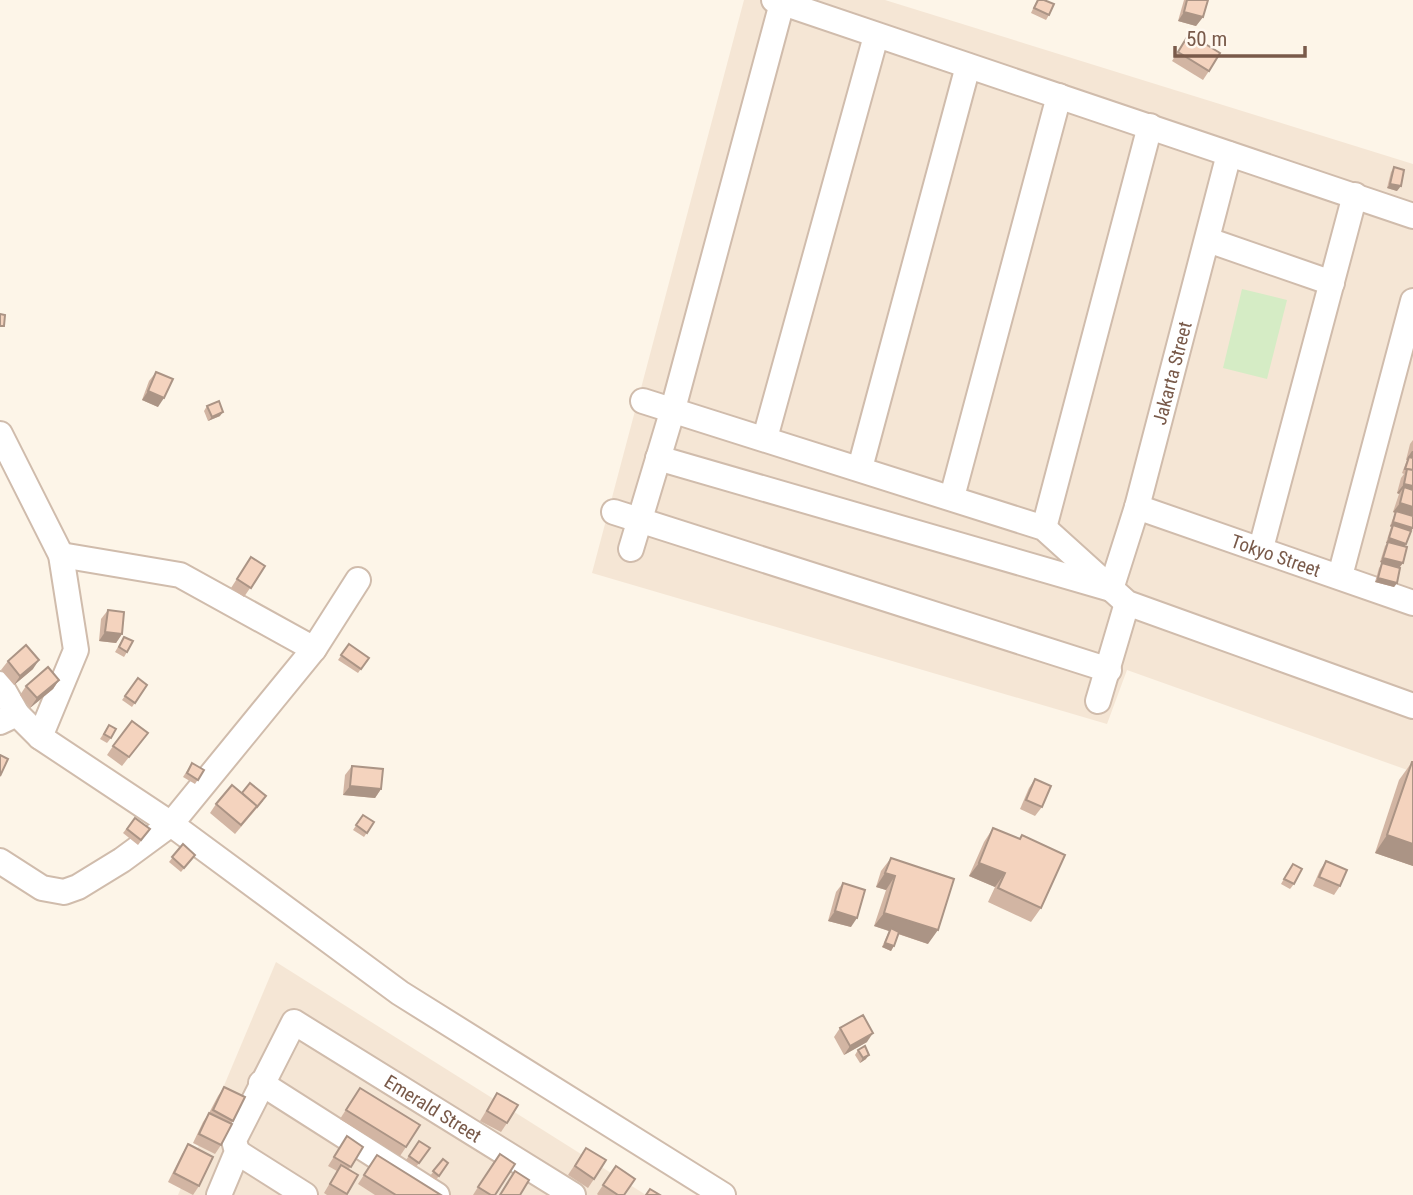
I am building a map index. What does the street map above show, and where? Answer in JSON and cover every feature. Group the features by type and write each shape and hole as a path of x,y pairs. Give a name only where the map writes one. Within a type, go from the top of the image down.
{"street":[{"path":"631,549 673,409 778,1 1413,216"},
{"path":"765,438 876,36"},
{"path":"859,468 968,66"},
{"path":"952,496 1059,96"},
{"path":"1044,528 1150,126"},
{"name":"Jakarta Street","path":"1098,701 1109,670 1119,596 1137,507 1229,154"},
{"path":"1261,548 1355,195"},
{"path":"1208,240 1332,283"},
{"path":"1340,576 1413,302"},
{"path":"643,401 952,496 1044,528 1119,596"},
{"path":"0,434 61,555 76,650 40,737"},
{"path":"658,458 1119,596 1413,706"},
{"name":"Tokyo Street","path":"1137,507 1413,603"},
{"path":"614,512 1109,670"},
{"path":"61,555 180,575 314,649"},
{"path":"0,861 42,888 64,892 100,873 172,824 314,649 358,580"},
{"path":"0,684 8,718 172,824 400,993 723,1195"},
{"name":"Emerald Street","path":"261,1083 294,1022 573,1195"},
{"path":"219,1195 237,1152 234,1140 261,1083 438,1195"},
{"path":"237,1152 305,1195"}],"shaded area":[{"path":"744,0 885,0 1413,164 1413,772 1127,670 1107,724 592,573"},
{"path":"276,962 646,1195 178,1195"}],"green space":[{"path":"1242,289 1287,300 1267,379 1223,368"}],"building":[{"path":"1038,0 1054,4 1049,15 1034,8"},
{"path":"1187,0 1208,0 1203,17 1184,12"},
{"path":"1189,34 1220,53 1209,71 1178,52"},
{"path":"1394,167 1404,170 1401,186 1390,184"},
{"path":"0,314 5,315 4,326 0,326"},
{"path":"156,372 173,379 164,398 148,391"},
{"path":"219,401 223,412 212,417 207,406"},
{"path":"1409,457 1413,458 1413,470 1405,469"},
{"path":"1407,469 1413,470 1413,486 1404,484"},
{"path":"1404,487 1413,490 1413,507 1400,503"},
{"path":"1396,511 1413,516 1413,528 1393,522"},
{"path":"1393,525 1411,531 1406,544 1389,538"},
{"path":"1388,542 1407,547 1403,563 1383,558"},
{"path":"251,557 265,566 251,588 237,579"},
{"path":"1382,563 1400,568 1397,583 1378,578"},
{"path":"108,610 124,612 122,634 105,632"},
{"path":"124,637 133,641 127,652 119,647"},
{"path":"349,644 369,658 361,669 341,655"},
{"path":"26,645 39,660 20,676 8,661"},
{"path":"48,667 59,680 37,698 26,686"},
{"path":"138,678 147,685 135,703 125,696"},
{"path":"132,721 148,733 129,757 113,746"},
{"path":"109,725 116,729 111,738 104,734"},
{"path":"0,755 8,759 0,776"},
{"path":"1413,762 1413,844 1387,835"},
{"path":"192,763 204,770 198,780 187,773"},
{"path":"352,766 383,769 381,789 350,786"},
{"path":"1035,779 1051,786 1042,807 1026,800"},
{"path":"250,783 266,796 257,807 242,793"},
{"path":"232,785 257,806 241,825 216,804"},
{"path":"363,815 374,822 367,833 356,825"},
{"path":"135,818 150,829 141,840 127,829"},
{"path":"993,828 1020,839 1022,835 1065,855 1041,908 998,888 1005,873 979,863"},
{"path":"183,844 195,855 184,868 172,857"},
{"path":"891,858 954,879 938,930 884,913 895,876 885,873"},
{"path":"1326,861 1347,870 1340,886 1319,877"},
{"path":"1293,864 1302,869 1294,884 1284,879"},
{"path":"843,883 865,890 857,918 835,911"},
{"path":"891,928 899,932 894,946 885,943"},
{"path":"863,1015 873,1033 850,1046 840,1028"},
{"path":"865,1046 869,1055 863,1058 858,1050"},
{"path":"224,1087 245,1097 233,1121 213,1110"},
{"path":"360,1088 420,1125 406,1147 346,1110"},
{"path":"497,1093 518,1105 507,1123 487,1111"},
{"path":"209,1113 232,1124 221,1145 199,1134"},
{"path":"347,1136 363,1147 351,1167 334,1157"},
{"path":"419,1141 430,1148 419,1163 409,1156"},
{"path":"188,1144 213,1157 199,1186 174,1173"},
{"path":"586,1148 606,1160 594,1179 575,1166"},
{"path":"500,1154 515,1164 495,1195 491,1195 478,1187"},
{"path":"377,1155 441,1195 396,1195 364,1175"},
{"path":"443,1159 448,1163 439,1176 433,1171"},
{"path":"341,1165 358,1175 347,1194 330,1184"},
{"path":"616,1166 635,1179 624,1195 618,1195 603,1185"},
{"path":"515,1171 529,1180 520,1195 500,1195"},
{"path":"650,1189 660,1195 646,1195"}]}
